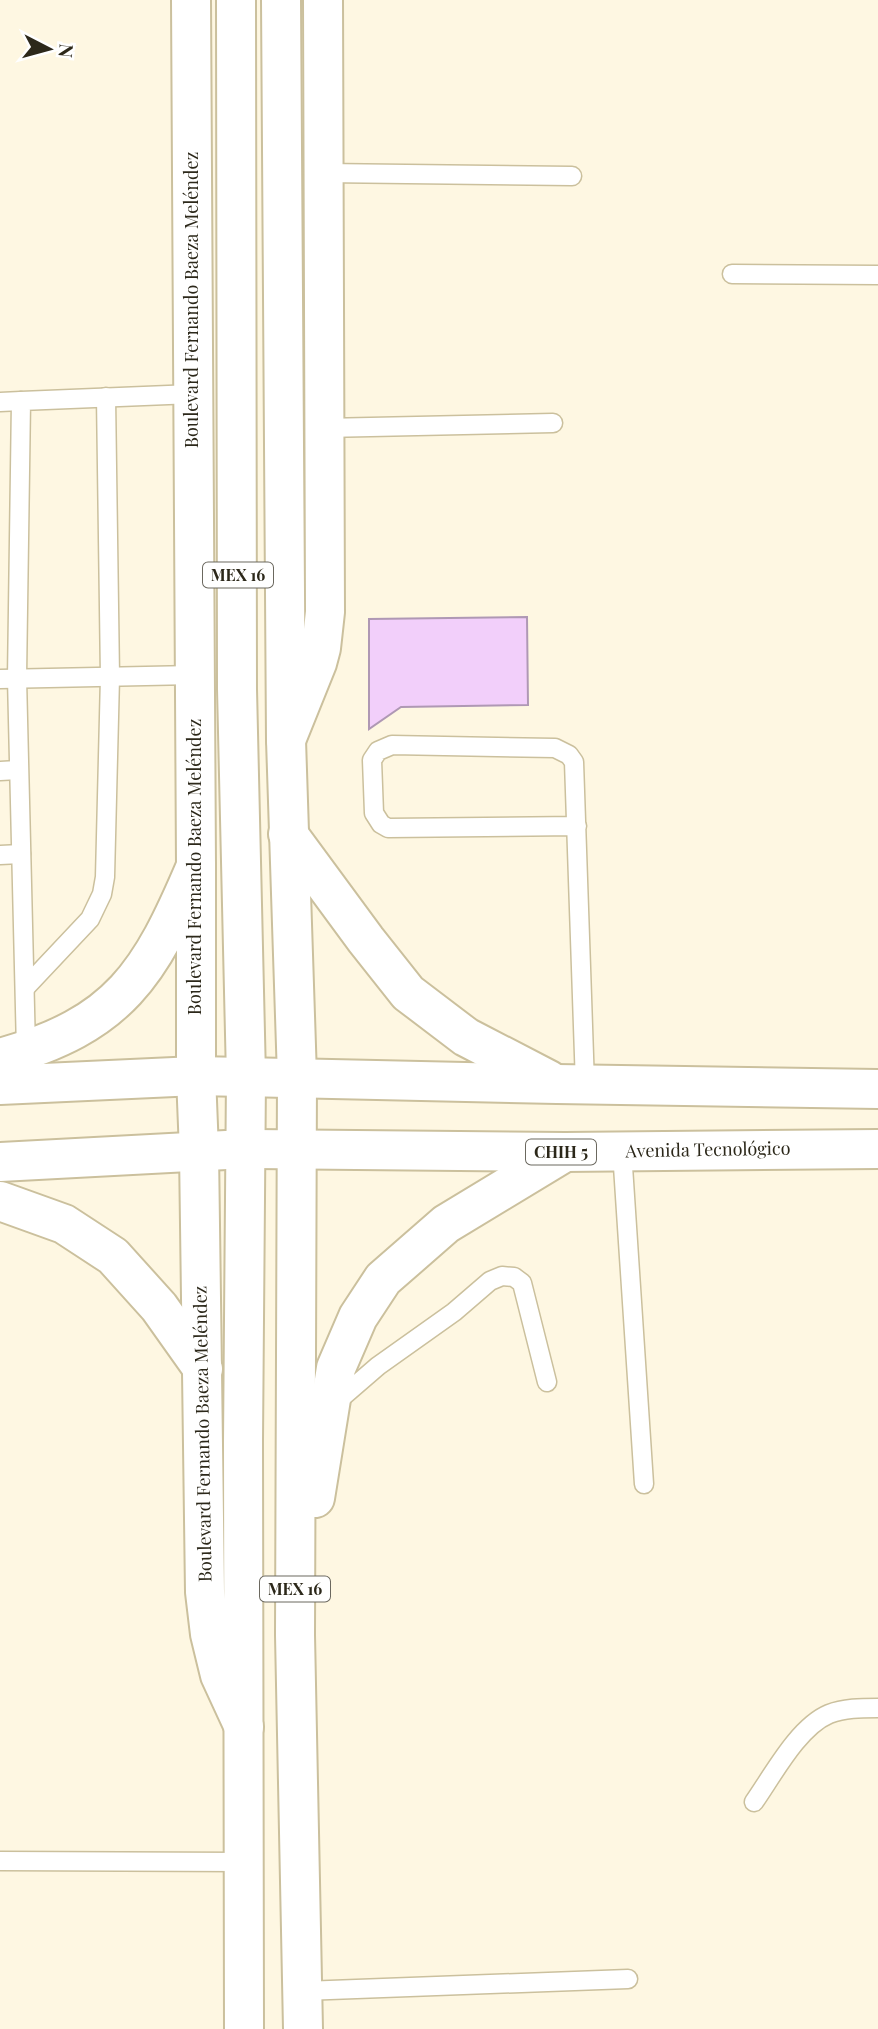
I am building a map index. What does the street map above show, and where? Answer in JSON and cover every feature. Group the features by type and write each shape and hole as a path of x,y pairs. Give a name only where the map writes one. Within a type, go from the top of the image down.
{"main road":[{"name":"Boulevard Fernando Baeza Meléndez","path":"191,0 196,1076 205,1592 210,1634 220,1675 244,1727"},
{"name":"Boulevard Fernando Baeza Meléndez","path":"236,0 237,690 246,1077 244,2029"},
{"name":"MEX 16","path":"281,0 286,740 298,1149 295,1635 303,2029"},
{"path":"286,740 310,683 321,648 325,612 323,0"},
{"path":"288,834 408,993 466,1037 571,1085"},
{"path":"13,1054 71,1032 96,1017 127,990 159,947 196,866"},
{"path":"0,1085 196,1076 571,1085 878,1088"},
{"name":"Avenida Tecnológico","path":"0,1162 245,1149 565,1152 878,1149"},
{"path":"295,1635 336,1368 358,1317 383,1279 446,1224 565,1152"},
{"path":"0,1201 64,1224 113,1256 159,1307 203,1369"}],"lane":[{"path":"324,173 572,177"},
{"path":"732,274 878,275"},
{"path":"0,402 193,394"},
{"path":"25,988 90,919 102,894 105,877 110,677 106,397"},
{"path":"13,1054 25,988 18,771 8,678 22,401"},
{"path":"324,428 553,423"},
{"path":"8,678 194,675"},
{"path":"571,1085 577,827 574,762 569,755 555,748 392,745 378,751 372,760 374,813 381,824 388,828 577,827"},
{"path":"0,771 18,771"},
{"path":"0,855 21,854"},
{"path":"622,1151 644,1484"},
{"path":"329,1409 378,1366 454,1312 490,1281 502,1276 514,1277 522,1283 547,1382"},
{"path":"754,1802 803,1731 830,1714 855,1708 878,1708"},
{"path":"0,1861 243,1863"},
{"path":"303,1991 628,1979"}],"building":[{"path":"527,617 528,705 401,707 369,729 369,619"}]}
